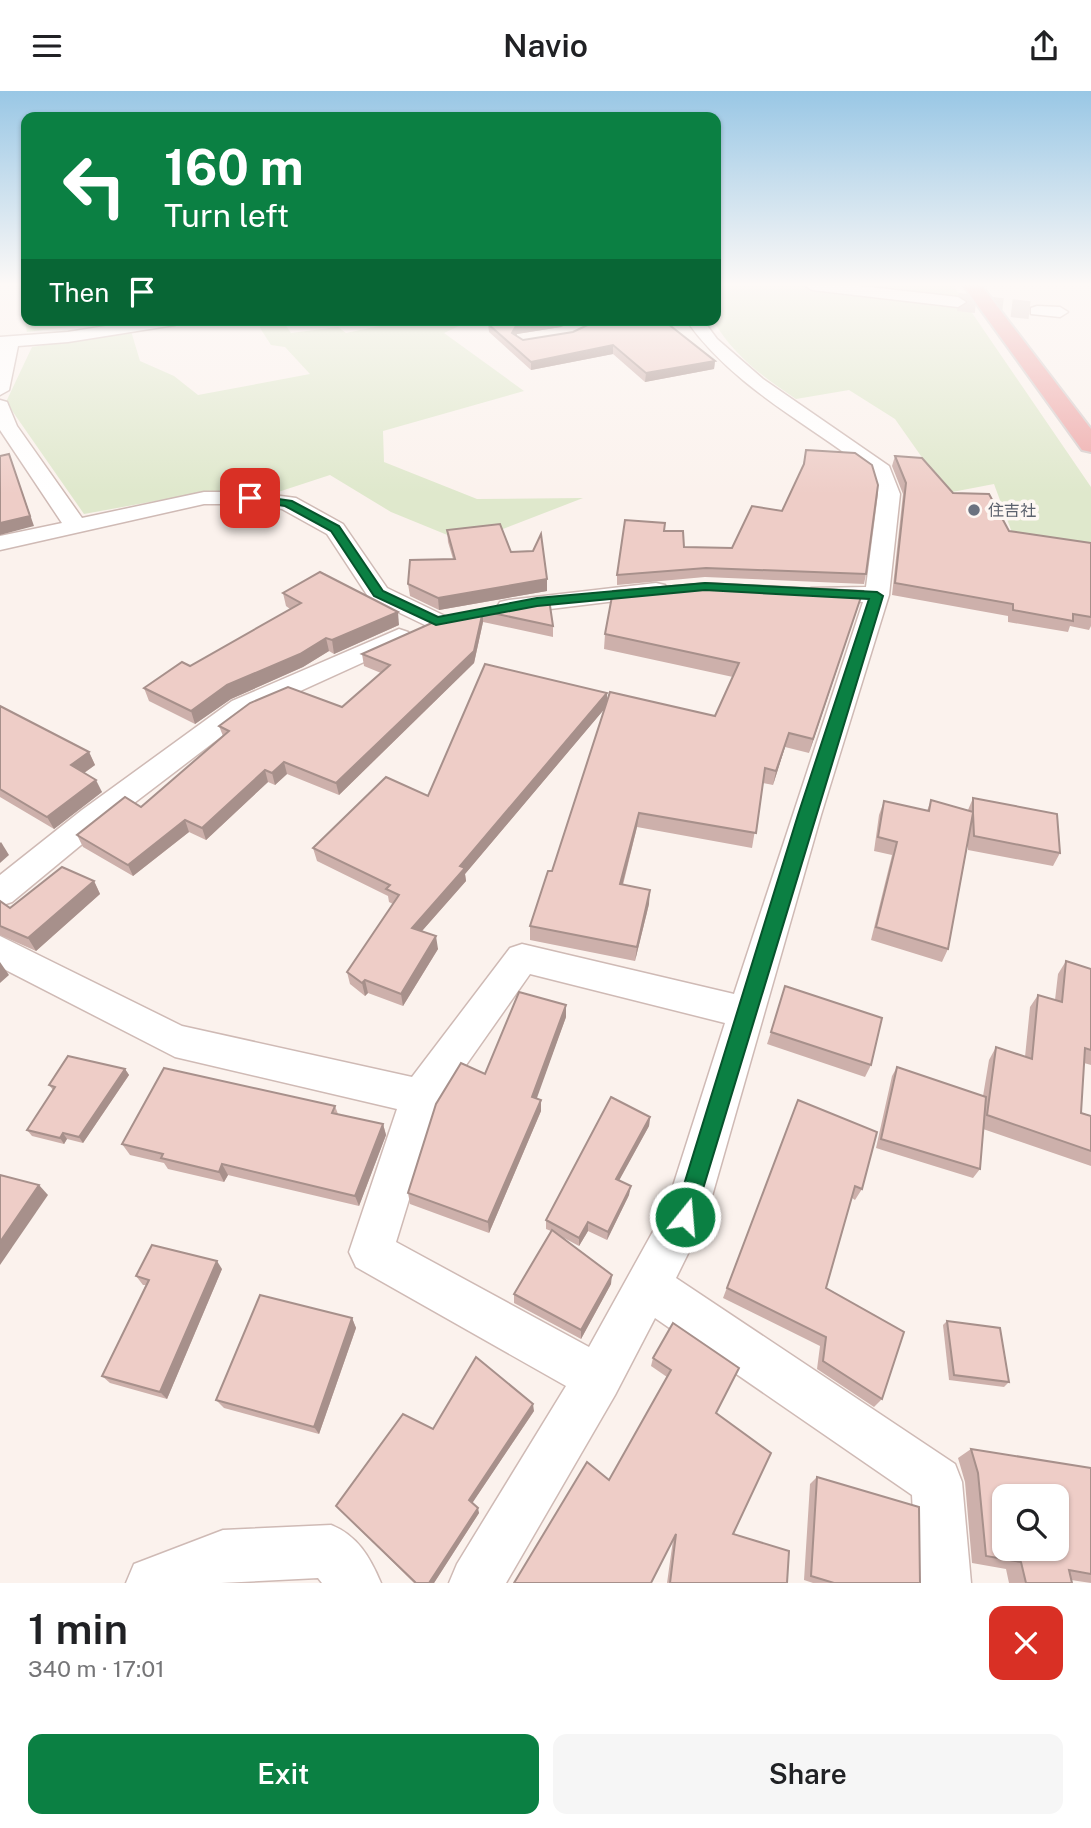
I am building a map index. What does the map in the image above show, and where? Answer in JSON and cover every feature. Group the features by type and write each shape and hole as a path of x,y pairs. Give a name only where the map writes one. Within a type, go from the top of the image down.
{"highway":[{"path":"1024,355 1091,445"}],"street":[{"path":"0,390 4,355"},
{"path":"476,1583 598,1378 685,1217 877,596 889,494 882,471 748,376 726,355"},
{"path":"0,406 7,426 76,526"},
{"path":"0,543 204,498 250,498 288,503 335,529 378,593 457,617"},
{"path":"0,893 93,818 242,707 457,617 537,602 692,587"},
{"path":"784,591 877,596"},
{"path":"0,950 175,1041 421,1097"},
{"path":"598,1378 370,1252 421,1097 522,958 746,1013"},
{"path":"648,1286 937,1482 944,1583"},
{"path":"153,1583 223,1556 331,1551 354,1583"}],"green space":[{"path":"28,355 138,355 140,361 174,376 198,395 310,374 292,355 474,355 524,391 383,431 384,462 477,499 583,498 467,543 391,512 330,475 275,493 183,496 84,514 6,402"},
{"path":"741,355 1001,355 1091,487 1091,548 1014,538 994,484 947,493 895,419 849,390 796,399"}],"building":[{"path":"523,355 567,355 531,362"},
{"path":"624,355 707,355 715,361 646,373"},
{"path":"806,450 855,453 872,465 878,485 866,574 706,568 617,575 625,520 665,523 664,531 683,531 684,547 732,548 752,506 782,511 804,464"},
{"path":"9,454 30,516 0,523 0,456"},
{"path":"895,456 922,458 953,493 989,494 1009,531 1091,543 1091,617 1073,614 1073,621 1013,610 1013,604 895,583 906,483"},
{"path":"500,524 511,552 533,551 541,534 547,579 438,598 408,584 410,560 455,559 447,530"},
{"path":"320,572 398,612 332,640 326,638 300,654 227,685 191,711 144,688 182,662 190,666 301,603 283,593"},
{"path":"707,583 863,591 813,739 789,733 776,771 765,768 756,833 639,813 620,884 650,890 637,947 530,926 548,871 552,871 610,692 715,716 739,663 605,634 613,591"},
{"path":"549,599 553,626 483,611 474,651 336,783 284,762 272,773 265,770 202,828 185,820 128,865 77,835 125,797 141,807 229,731 219,726 250,703 288,687 342,707 390,665 362,654 443,618"},
{"path":"485,664 607,693 460,866 465,868 412,928 436,936 401,994 365,980 362,983 347,972 399,895 386,889 390,885 313,848 386,777 428,796"},
{"path":"0,706 89,752 71,765 96,780 47,817 0,789"},
{"path":"973,798 1057,814 1060,853 974,836 973,813 948,949 876,927 897,842 878,837 884,801 929,811 931,800 973,812"},
{"path":"62,867 94,881 28,938 0,926 0,901 10,908"},
{"path":"1066,961 1091,969 1091,1050 1085,1048 1081,1113 1091,1116 1091,1151 987,1115 996,1047 1032,1059 1038,995 1062,1002"},
{"path":"785,986 882,1018 871,1065 771,1032"},
{"path":"519,992 566,1005 532,1097 541,1100 488,1222 408,1193 436,1104 461,1063 485,1074"},
{"path":"68,1056 125,1069 79,1137 63,1133 60,1138 27,1130 55,1087 49,1085"},
{"path":"897,1067 986,1097 980,1169 881,1139"},
{"path":"164,1068 335,1106 332,1113 383,1124 355,1196 222,1164 219,1172 161,1158 163,1154 122,1144"},
{"path":"611,1097 650,1117 616,1179 631,1186 608,1232 588,1222 579,1238 546,1220"},
{"path":"798,1100 877,1132 862,1189 855,1186 826,1288 904,1332 882,1399 823,1361 826,1337 727,1288"},
{"path":"0,1175 39,1185 0,1242"},
{"path":"552,1230 612,1275 581,1330 514,1294"},
{"path":"152,1245 217,1261 160,1392 102,1376 149,1280 136,1276"},
{"path":"260,1295 352,1318 314,1427 216,1400"},
{"path":"947,1321 1000,1328 1009,1382 954,1375"},
{"path":"673,1323 739,1368 716,1413 771,1453 733,1534 789,1551 787,1583 670,1583 676,1534 651,1583 514,1583 587,1462 609,1480 671,1370 653,1358"},
{"path":"476,1357 533,1404 469,1500 478,1508 429,1583 416,1583 336,1506 403,1414 433,1429"},
{"path":"971,1449 1091,1468 1091,1574 1069,1570 1072,1583 1026,1583 1021,1562 1015,1561 1069,1561 1069,1484 992,1484 992,1557 986,1556 978,1473"},
{"path":"817,1477 919,1507 920,1583 834,1583 811,1576"}],"place":[{"name":"住吉社","path":"974,510"}],"route":[{"path":"250,498 288,503 335,529 378,593 436,621 537,602 705,587 877,596 806,815 685,1217"}]}
